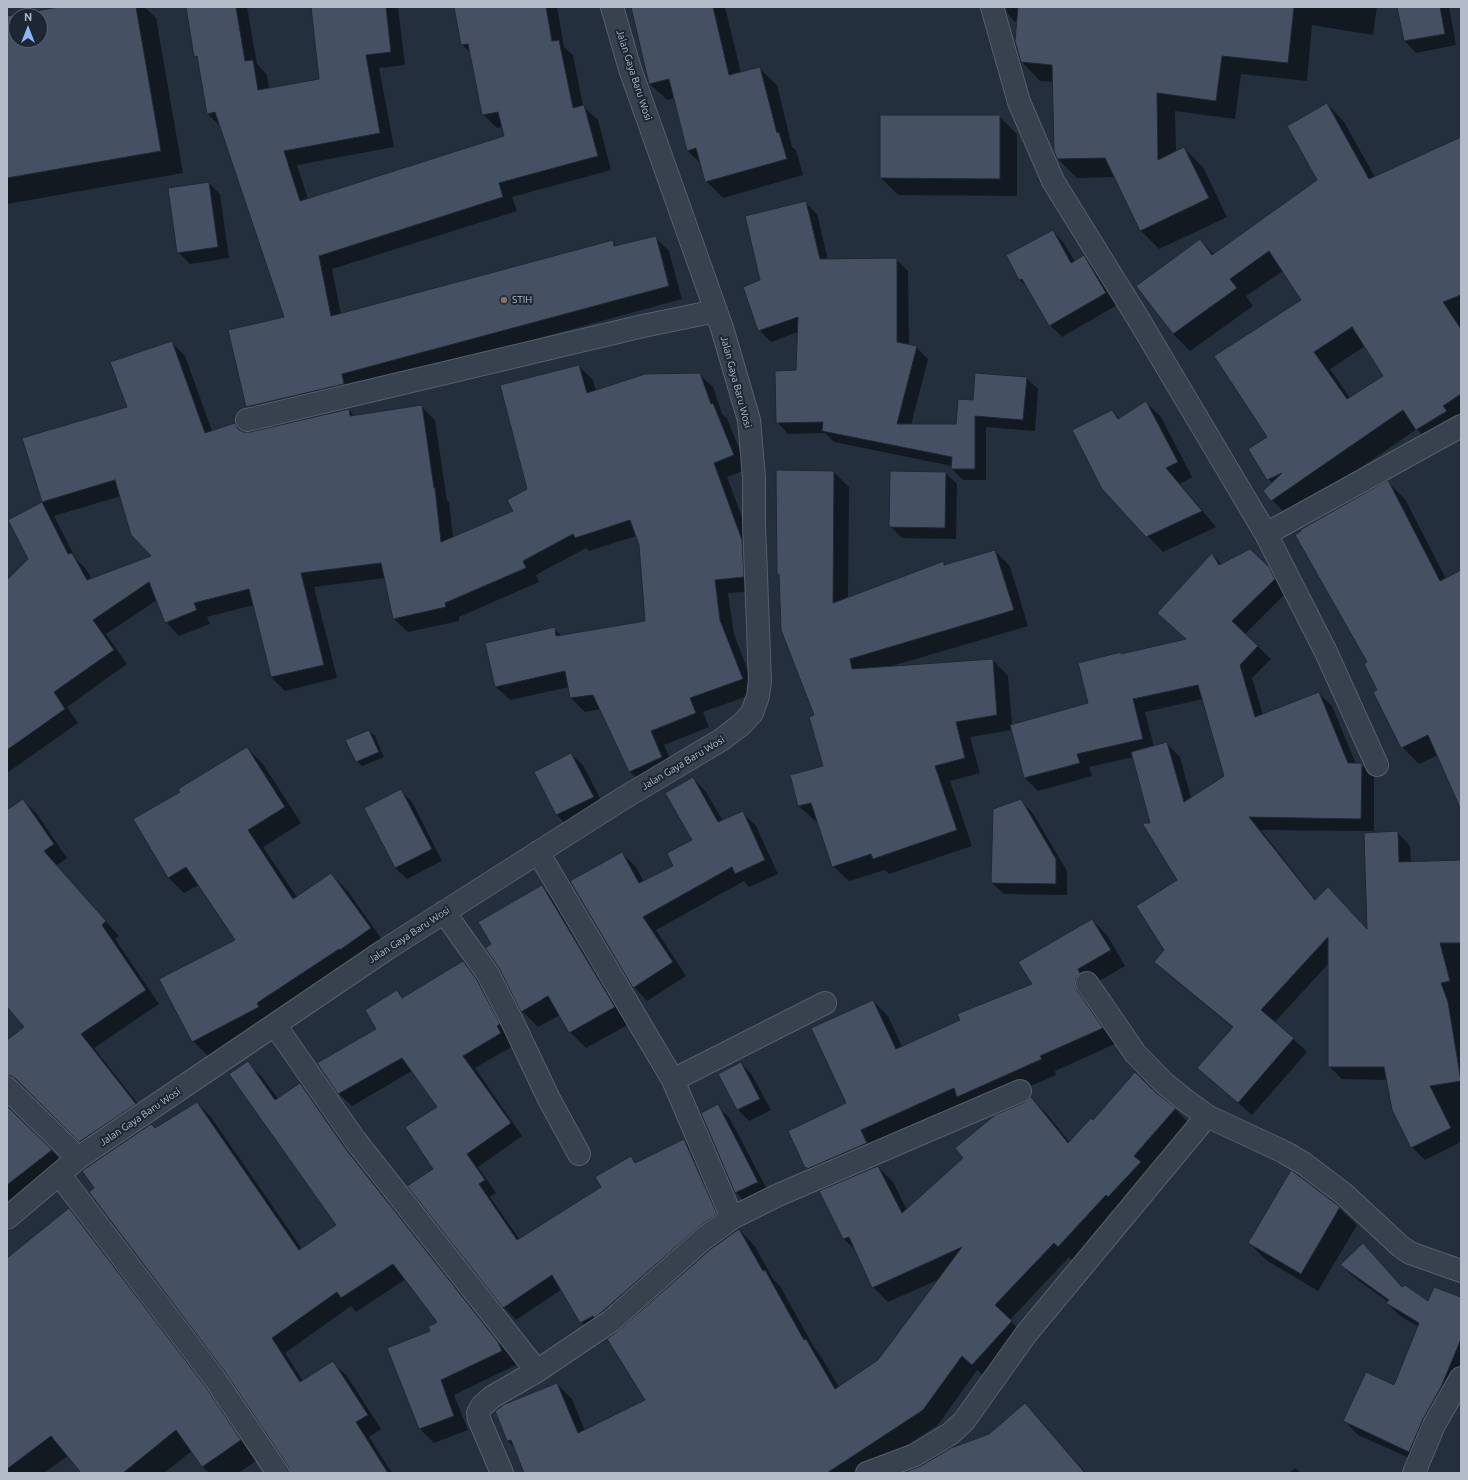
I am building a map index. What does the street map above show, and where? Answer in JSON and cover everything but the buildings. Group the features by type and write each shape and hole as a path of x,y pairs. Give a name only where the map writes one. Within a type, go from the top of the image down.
{"street":[{"name":"Jalan Gaya Baru Wosi","path":"7,1218 78,1158 385,950 622,799 730,734 752,713 758,696 760,681 754,523 754,478 749,420 716,310 633,76 612,7"},
{"path":"992,7 1019,102 1053,181 1139,320 1266,534 1326,652 1377,765"},
{"path":"247,420 628,329 716,310"},
{"path":"1266,534 1461,426"},
{"path":"538,852 673,1080 732,1218"},
{"path":"444,912 488,974 549,1098 579,1154"},
{"path":"1087,983 1135,1053 1163,1082 1207,1116 1284,1152 1303,1163 1344,1194 1400,1246 1410,1253 1461,1271"},
{"path":"673,1080 825,1003"},
{"path":"275,1025 355,1140 537,1370"},
{"path":"7,1088 78,1158"},
{"path":"502,1473 479,1419 478,1413 482,1406 492,1397 537,1370 611,1321 703,1239 732,1218 776,1196 1020,1091"},
{"path":"867,1473 915,1455 950,1434 964,1421 1026,1334 1207,1116"},
{"path":"59,1174 215,1379 278,1473"},
{"path":"1414,1473 1434,1425 1461,1378"}],"place":[{"name":"STIH","path":"504,300"}]}
